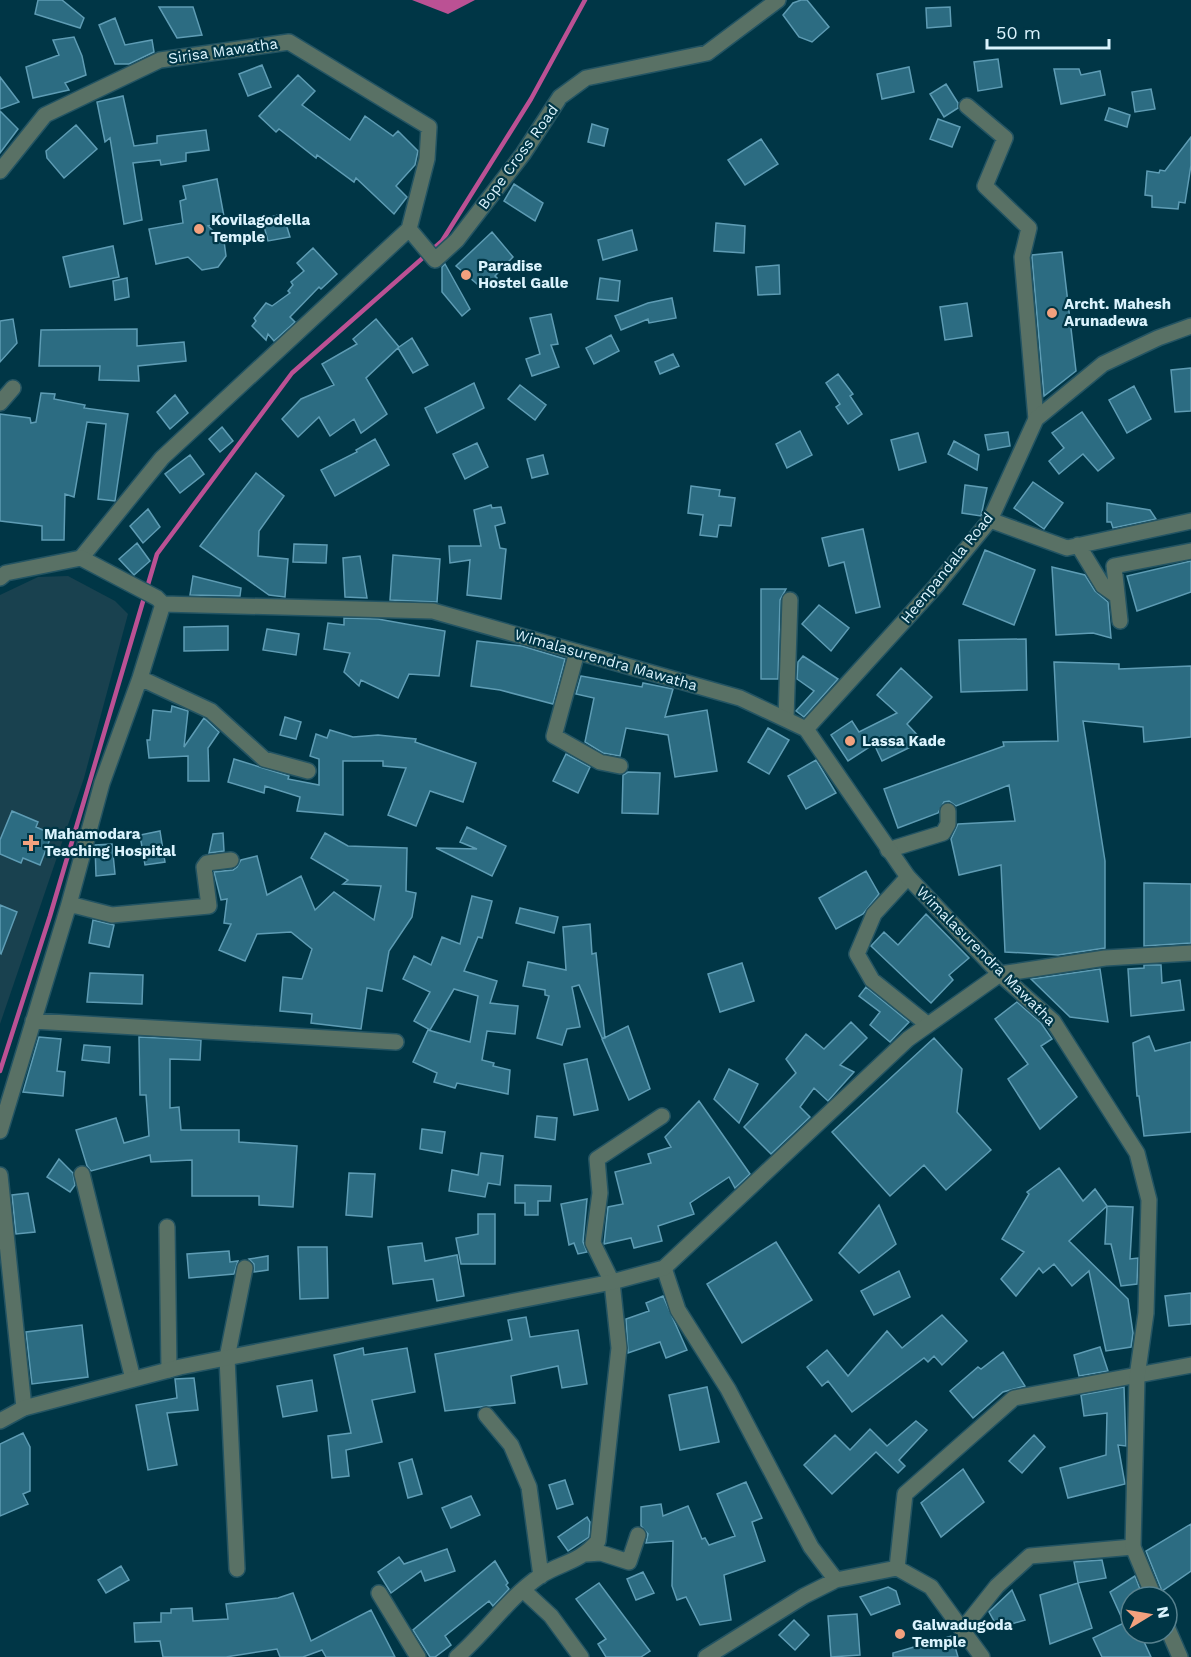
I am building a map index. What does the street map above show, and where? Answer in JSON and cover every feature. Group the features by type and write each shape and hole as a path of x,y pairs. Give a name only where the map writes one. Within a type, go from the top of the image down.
{"street":[{"name":"Bope Cross Road","path":"409,229 435,260 457,240 523,154 560,97 586,78 707,53 778,0"},
{"name":"Sirisa Mawatha","path":"0,171 45,115 160,60 289,42 429,127 428,159 409,229"},
{"path":"967,106 1005,138 985,186 1029,228 1022,257 1036,419"},
{"path":"0,578 6,573 81,558 162,458 409,229"},
{"name":"Heenpandala Road","path":"806,729 936,586 990,520 1036,419 1103,364 1158,338 1191,326"},
{"path":"0,403 13,388"},
{"path":"990,520 1067,548 1191,521"},
{"path":"1078,545 1103,586 1117,596"},
{"path":"1120,621 1114,566 1191,551"},
{"name":"Wimalasurendra Mawatha","path":"81,558 160,601 433,611 740,698 806,729 908,877 1000,974 1053,1021 1137,1153 1149,1200 1146,1313 1137,1377 1133,1548 1149,1585"},
{"path":"786,718 790,600"},
{"path":"0,1131 69,904 102,783 140,678 160,601"},
{"path":"577,652 554,736 600,762 620,766"},
{"path":"140,678 211,711 264,759 308,771"},
{"path":"888,850 943,833 948,824 948,811"},
{"path":"69,904 112,915 209,906 204,867 207,863 231,860"},
{"path":"908,877 874,914 857,954 872,980 927,1024"},
{"path":"0,1421 24,1408 169,1370 612,1282 664,1268 908,1039 1000,974 1105,958 1191,953"},
{"path":"33,1021 396,1042"},
{"path":"586,1554 598,1541 619,1348 612,1282 593,1243 600,1193 597,1159 662,1116"},
{"path":"82,1174 133,1379"},
{"path":"0,1175 24,1408"},
{"path":"166,1227 169,1370"},
{"path":"237,1569 227,1358 244,1268"},
{"path":"664,1268 678,1310 728,1389 811,1546 836,1580"},
{"path":"897,1568 905,1494 1014,1398 1137,1377 1191,1365"},
{"path":"486,1415 511,1445 529,1488 541,1575"},
{"path":"459,1657 523,1590 541,1575 586,1554 602,1553 629,1562 638,1535"},
{"path":"962,1630 997,1586 1030,1556 1133,1548"},
{"path":"706,1657 804,1596 836,1580 897,1568 931,1587 982,1657"},
{"path":"523,1590 551,1616 581,1657"},
{"path":"379,1593 418,1657"}],"shaded area":[{"path":"412,0 475,0 448,14"},
{"name":"Mahamodara Teaching Hospital","path":"68,576 115,601 128,614 84,778 0,1024 0,595 38,577"}],"building":[{"path":"38,0 62,0 84,18 80,28 35,14"},
{"path":"807,0 829,27 812,42 799,37 783,15 793,3"},
{"path":"159,7 193,7 202,35 177,38"},
{"path":"950,7 951,26 927,28 926,8"},
{"path":"115,18 125,45 152,40 154,52 129,64 115,64 99,25"},
{"path":"74,37 82,56 86,75 65,83 69,90 33,98 26,67 59,55 53,40"},
{"path":"998,59 1002,87 978,91 974,62"},
{"path":"262,65 271,87 248,96 239,74"},
{"path":"909,67 914,92 882,99 877,74"},
{"path":"1054,69 1079,69 1081,75 1100,71 1105,95 1061,104"},
{"path":"298,75 315,91 302,105 350,140 365,116 393,136 398,131 418,151 415,165 396,186 407,197 394,214 356,178 354,182 317,155 316,158 279,129 276,132 259,116"},
{"path":"0,77 19,102 0,109"},
{"path":"946,84 958,103 958,108 944,117 930,94"},
{"path":"1151,89 1155,109 1135,112 1132,92"},
{"path":"123,96 134,146 157,143 157,136 206,130 209,150 186,153 186,161 161,165 160,160 133,163 142,220 124,224 110,138 105,142 97,102"},
{"path":"1109,108 1130,115 1127,127 1105,120"},
{"path":"0,111 18,129 0,153"},
{"path":"938,119 960,127 952,147 930,139"},
{"path":"592,124 608,129 604,146 588,142"},
{"path":"76,125 97,149 64,178 47,158 46,151"},
{"path":"1191,137 1191,165 1185,203 1179,202 1178,209 1152,207 1152,196 1145,195 1147,171 1159,173 1160,170 1165,171"},
{"path":"761,139 778,164 745,185 728,160"},
{"path":"217,179 225,222 208,226 224,241 226,256 218,267 202,270 188,257 156,264 149,229 183,223 180,201 186,199 183,186"},
{"path":"514,184 543,203 535,221 504,201"},
{"path":"283,214 290,237 268,241 262,219"},
{"path":"716,223 745,226 744,253 714,251"},
{"path":"632,230 637,250 603,260 598,240"},
{"path":"492,232 513,257 495,276 497,278 483,289 456,266"},
{"path":"113,246 119,277 70,287 63,257"},
{"path":"313,248 337,274 321,289 319,287 290,317 295,322 274,341 268,334 266,340 252,326 256,321 254,318 266,303 272,306 290,293 288,291 293,285 291,282 304,271 297,263"},
{"name":"Archt. Mahesh Arunadewa","path":"1062,252 1076,371 1044,396 1032,255"},
{"path":"445,264 470,309 462,316 442,292 442,267"},
{"path":"779,265 780,294 758,295 756,267"},
{"path":"127,278 129,297 115,300 113,281"},
{"path":"600,278 620,281 618,301 597,299"},
{"path":"672,298 676,318 649,323 648,319 621,330 615,316 648,303"},
{"path":"967,303 972,336 945,340 940,307"},
{"path":"551,314 558,344 551,345 559,367 532,376 526,359 540,354 530,318"},
{"path":"13,319 17,343 0,362 0,321"},
{"path":"376,319 399,347 412,338 428,365 413,373 398,348 366,378 387,414 361,433 354,419 330,436 319,417 298,437 282,419 301,399 334,385 322,364 357,344 353,339"},
{"path":"137,329 137,346 184,342 186,361 138,366 139,381 99,380 100,366 39,366 41,330"},
{"path":"611,335 619,351 594,364 586,348"},
{"path":"673,354 679,366 660,374 655,362"},
{"path":"1191,368 1191,411 1175,412 1171,370"},
{"path":"838,374 853,394 850,396 862,414 848,424 836,407 840,404 826,383"},
{"path":"474,383 484,408 437,433 425,408"},
{"path":"520,385 546,405 535,420 508,399"},
{"path":"1134,386 1151,419 1127,433 1109,400"},
{"path":"41,393 55,394 54,399 85,405 84,408 128,414 115,501 98,499 106,424 87,422 74,497 65,494 64,540 42,540 42,526 0,521 0,414 30,418 31,423 36,422"},
{"path":"175,395 188,413 170,429 157,412"},
{"path":"1082,412 1114,458 1098,471 1083,454 1059,474 1049,461 1064,448 1052,433"},
{"path":"222,427 233,441 220,452 209,439"},
{"path":"800,431 812,455 787,468 776,444"},
{"path":"1008,432 1010,446 988,450 985,435"},
{"path":"918,433 926,462 899,470 891,440"},
{"path":"375,439 389,465 335,496 321,470 357,452 356,450"},
{"path":"954,441 979,455 977,470 948,454"},
{"path":"477,443 488,467 465,479 453,454"},
{"path":"190,455 204,474 180,493 165,474"},
{"path":"543,455 548,474 532,478 527,459"},
{"path":"256,473 284,496 259,531 258,556 288,559 285,597 269,595 200,546"},
{"path":"1033,482 1063,503 1044,529 1014,508"},
{"path":"965,485 987,488 981,516 962,513"},
{"path":"691,486 720,490 719,496 735,498 731,526 719,525 717,537 700,535 703,515 688,513"},
{"path":"1107,503 1150,510 1156,519 1113,528 1111,522 1107,522"},
{"path":"491,505 492,508 501,507 505,523 495,526 500,548 506,549 501,599 467,595 470,560 450,563 449,546 481,546 474,510"},
{"path":"148,509 160,527 143,543 130,526"},
{"path":"863,529 880,607 856,613 844,562 829,566 822,538"},
{"path":"137,543 150,561 134,575 119,559"},
{"path":"294,544 327,545 326,563 293,562"},
{"path":"985,550 1035,570 1014,625 963,604"},
{"path":"393,555 440,559 437,602 390,600"},
{"path":"360,556 367,598 345,597 343,558"},
{"path":"1191,561 1191,592 1137,611 1127,576"},
{"path":"1052,567 1085,575 1095,591 1108,602 1111,638 1093,633 1056,635"},
{"path":"193,576 241,588 240,596 190,595"},
{"path":"761,589 786,589 780,600 778,679 761,679"},
{"path":"819,605 849,628 831,651 802,624"},
{"path":"344,618 378,619 445,631 439,676 409,674 398,698 361,680 359,686 344,672 350,653 324,649 328,623 344,625"},
{"path":"228,626 228,650 184,651 184,627"},
{"path":"267,629 299,634 296,655 263,650"},
{"path":"1026,639 1027,690 961,692 959,640"},
{"path":"477,641 522,646 565,659 553,704 500,690 471,686"},
{"path":"803,656 838,679 804,717 796,711 814,691 797,679 798,662"},
{"path":"1054,662 1119,664 1119,669 1191,666 1191,737 1144,742 1143,727 1083,721 1105,861 1105,948 1058,955 1005,952 1001,865 959,875 951,839 958,824 1015,821 1009,785 956,806 949,801 944,802 938,813 898,828 884,789 1004,746 1003,742 1058,741"},
{"path":"901,668 932,697 907,724 923,741 882,761 874,744 848,761 831,735 852,721 859,732 897,713 877,695"},
{"path":"581,676 642,687 643,683 673,689 665,717 707,710 717,771 675,777 668,735 626,728 620,756 603,753 585,742 594,698 576,694"},
{"path":"172,706 188,711 184,747 204,718 219,732 208,748 209,781 188,781 188,756 149,758 147,740 150,740 153,710 171,712"},
{"path":"285,717 301,722 296,739 280,735"},
{"path":"768,728 789,740 769,774 748,762"},
{"path":"330,730 353,737 378,735 416,739 415,742 476,763 463,802 430,791 416,826 388,815 406,768 383,766 383,761 343,761 343,815 297,811 300,797 265,786 264,793 228,782 234,759 289,776 288,779 319,785 319,759 310,756 316,734 327,738"},
{"path":"566,754 590,767 578,793 553,781"},
{"path":"816,760 836,793 806,809 788,776"},
{"path":"628,772 660,773 658,814 622,813 623,775"},
{"path":"12,811 38,822 36,827 52,834 40,865 23,858 21,863 0,854 0,840"},
{"path":"467,827 506,846 492,876 436,848 477,849 460,842"},
{"path":"160,831 165,862 145,865 140,835"},
{"path":"223,833 224,851 209,853 213,834"},
{"path":"325,833 348,846 407,848 406,891 416,893 412,917 389,951 382,991 367,988 361,1029 311,1023 312,1014 280,1011 283,977 302,979 312,949 291,932 257,934 245,961 219,950 231,924 224,923 227,899 221,900 214,872 233,870 241,860 257,856 267,895 301,876 315,910 334,892 374,920 381,886 343,884 348,880 311,858"},
{"path":"112,844 115,874 96,876 95,845"},
{"path":"866,871 879,894 863,914 836,929 819,898"},
{"path":"1144,883 1191,884 1191,943 1144,946"},
{"path":"472,896 492,901 482,938 478,937 464,971 497,981 490,1003 518,1006 515,1034 487,1031 482,1060 494,1063 493,1066 510,1070 508,1094 457,1083 455,1088 434,1082 437,1073 413,1062 428,1030 470,1042 478,996 454,989 430,1030 414,1021 430,992 403,979 414,956 431,965 442,937 460,944"},
{"path":"0,905 17,912 1,954 0,953"},
{"path":"520,908 558,917 554,933 516,923"},
{"path":"926,914 969,958 949,975 953,980 931,1003 871,946 884,932 898,945"},
{"path":"93,920 114,925 109,947 89,943"},
{"path":"590,924 592,954 596,953 605,1038 602,1038 579,985 572,987 580,1027 567,1029 562,1045 537,1038 549,996 545,995 545,990 523,986 528,962 566,970 563,927"},
{"path":"742,963 754,1001 720,1012 708,974"},
{"path":"1144,965 1161,965 1162,983 1180,980 1184,1010 1131,1016 1128,969 1144,968"},
{"path":"1100,969 1108,1022 1070,1017 1031,979"},
{"path":"90,973 143,975 142,1004 87,1002"},
{"path":"866,987 909,1022 890,1042 870,1025 880,1012 859,996"},
{"path":"1017,1002 1041,1023 1052,1039 1041,1046 1077,1097 1040,1129 1008,1079 1028,1064 995,1019"},
{"path":"851,1022 867,1038 840,1065 854,1072 828,1101 814,1088 800,1107 810,1117 771,1154 744,1127 796,1073 786,1059 806,1034 824,1049"},
{"path":"628,1026 650,1089 629,1100 602,1039"},
{"path":"1149,1036 1155,1051 1191,1042 1191,1132 1144,1136 1139,1096 1137,1096 1133,1043"},
{"path":"39,1037 61,1039 57,1071 65,1072 63,1096 23,1092"},
{"path":"139,1037 201,1040 200,1060 170,1059 170,1108 179,1107 181,1130 239,1130 239,1142 297,1146 293,1207 259,1205 259,1196 192,1196 192,1160 151,1162 150,1155 91,1171 87,1166 76,1130 116,1118 124,1143 149,1136 146,1095 140,1095"},
{"path":"934,1038 962,1069 957,1112 991,1150 946,1190 924,1165 890,1196 832,1132"},
{"path":"84,1045 110,1047 109,1063 82,1060"},
{"path":"587,1059 598,1110 574,1115 564,1064"},
{"path":"729,1069 758,1084 739,1123 714,1099"},
{"path":"699,1101 750,1174 735,1188 729,1177 690,1203 694,1214 658,1226 662,1241 634,1248 631,1238 604,1244 608,1207 623,1204 615,1172 651,1163 648,1154 671,1147 665,1137"},
{"path":"537,1116 557,1118 555,1140 535,1137"},
{"path":"422,1129 445,1132 442,1153 420,1149"},
{"path":"481,1153 503,1156 500,1185 488,1183 485,1197 449,1191 452,1170 478,1175"},
{"path":"59,1159 73,1173 75,1185 70,1192 47,1177"},
{"path":"1059,1168 1083,1201 1095,1189 1107,1206 1069,1241 1128,1299 1133,1333 1131,1347 1106,1351 1089,1271 1072,1286 1054,1264 1043,1273 1039,1268 1016,1296 1001,1279 1024,1252 1002,1239 1029,1194 1027,1192"},
{"path":"349,1173 375,1174 372,1217 346,1215"},
{"path":"515,1185 551,1186 550,1201 538,1201 538,1215 525,1215 525,1203 515,1203"},
{"path":"28,1193 35,1232 16,1234 12,1195"},
{"path":"587,1199 583,1242 587,1252 578,1254 574,1243 569,1245 561,1204"},
{"path":"879,1205 896,1244 859,1273 839,1253"},
{"path":"1107,1206 1133,1207 1130,1259 1138,1258 1137,1284 1121,1286 1111,1244 1105,1244"},
{"path":"478,1214 495,1214 495,1264 461,1264 456,1238 478,1234"},
{"path":"776,1242 812,1300 742,1343 707,1284"},
{"path":"422,1243 425,1261 457,1255 464,1296 437,1301 433,1279 393,1284 388,1247"},
{"path":"298,1247 327,1247 328,1298 300,1299"},
{"path":"229,1251 230,1262 238,1261 234,1274 189,1278 187,1254"},
{"path":"268,1256 268,1270 254,1272 254,1264 249,1259"},
{"path":"899,1271 910,1297 874,1315 861,1291"},
{"path":"1191,1293 1191,1324 1169,1326 1165,1296"},
{"path":"663,1296 687,1350 666,1358 660,1342 628,1353 626,1319 649,1311 646,1303"},
{"path":"942,1315 967,1341 942,1365 934,1356 928,1362 924,1358 852,1412 828,1381 822,1386 807,1367 827,1350 848,1376 887,1331 902,1348"},
{"path":"526,1317 530,1337 578,1330 587,1384 562,1388 558,1366 511,1376 515,1403 445,1411 435,1354 512,1340 508,1320"},
{"path":"82,1325 88,1377 32,1384 26,1332"},
{"path":"1100,1347 1108,1371 1079,1376 1074,1355"},
{"path":"363,1348 364,1355 407,1348 415,1392 372,1400 382,1442 346,1450 349,1476 332,1478 328,1436 351,1433 334,1355"},
{"path":"1003,1352 1025,1386 1003,1392 973,1418 950,1391 978,1367 981,1369"},
{"path":"194,1378 198,1410 167,1413 177,1465 148,1470 136,1405 177,1398 175,1379"},
{"path":"312,1380 317,1411 283,1417 277,1386"},
{"path":"707,1387 719,1442 680,1450 669,1395"},
{"path":"1124,1387 1126,1446 1118,1445 1125,1484 1068,1498 1060,1468 1106,1455 1107,1413 1084,1416 1081,1395"},
{"path":"916,1421 927,1430 899,1460 905,1466 898,1473 876,1452 832,1494 804,1465 835,1435 850,1450 870,1429 887,1446"},
{"path":"23,1433 30,1447 30,1491 23,1494 28,1504 0,1516 0,1444"},
{"path":"1034,1435 1045,1447 1022,1473 1009,1461"},
{"path":"412,1459 422,1494 408,1498 399,1463"},
{"path":"963,1469 984,1502 941,1537 921,1503"},
{"path":"565,1480 573,1504 557,1509 549,1485"},
{"path":"746,1482 762,1518 752,1522 765,1561 724,1575 731,1620 700,1625 686,1597 677,1600 672,1586 673,1541 646,1543 648,1534 641,1526 641,1507 661,1504 663,1516 688,1506 702,1539 705,1538 709,1545 735,1536 717,1494"},
{"path":"471,1496 480,1515 451,1528 442,1508"},
{"path":"587,1517 590,1522 589,1537 568,1551 558,1537"},
{"path":"1191,1524 1191,1571 1171,1585 1160,1585 1146,1551"},
{"path":"447,1549 455,1571 425,1581 421,1571 391,1593 378,1572 399,1557 404,1564"},
{"path":"1102,1560 1106,1578 1078,1583 1074,1562"},
{"path":"495,1561 509,1589 493,1606 489,1601 445,1636 451,1645 435,1657 430,1657 413,1630"},
{"path":"121,1566 129,1580 106,1593 98,1580"},
{"path":"643,1572 654,1593 636,1600 627,1579"},
{"path":"1135,1576 1138,1585 1121,1585"},
{"path":"599,1583 650,1651 641,1657 606,1657 598,1644 606,1639 576,1599"},
{"path":"1078,1583 1092,1628 1050,1644 1040,1595"},
{"path":"1119,1586 1119,1612 1110,1592"},
{"path":"888,1587 896,1591 900,1604 871,1615 860,1597"},
{"path":"1012,1590 1025,1620 998,1628 989,1612"},
{"path":"293,1593 311,1641 371,1610 395,1657 326,1657 322,1650 303,1657 280,1657 277,1649 226,1657 163,1657 160,1641 135,1642 134,1623 161,1622 161,1613 171,1613 171,1609 192,1608 193,1621 228,1619 226,1604 278,1598"},
{"path":"857,1614 860,1655 831,1657 828,1616"},
{"path":"794,1620 809,1635 795,1650 779,1635"},
{"path":"1119,1625 1119,1645 1146,1645 1151,1657 1102,1657 1093,1638"},
{"path":"952,1636 958,1657 893,1657 893,1653"}],"waterway":[{"path":"0,1071 50,916 157,554 292,373 442,241 531,99 585,0"}],"place":[{"name":"Kovilagodella Temple","path":"199,229"},
{"name":"Paradise Hostel Galle","path":"466,275"},
{"name":"Archt. Mahesh Arunadewa","path":"1052,313"},
{"name":"Lassa Kade","path":"850,741"},
{"name":"Mahamodara Teaching Hospital","path":"31,843"},
{"name":"Galwadugoda Temple","path":"900,1634"}]}
